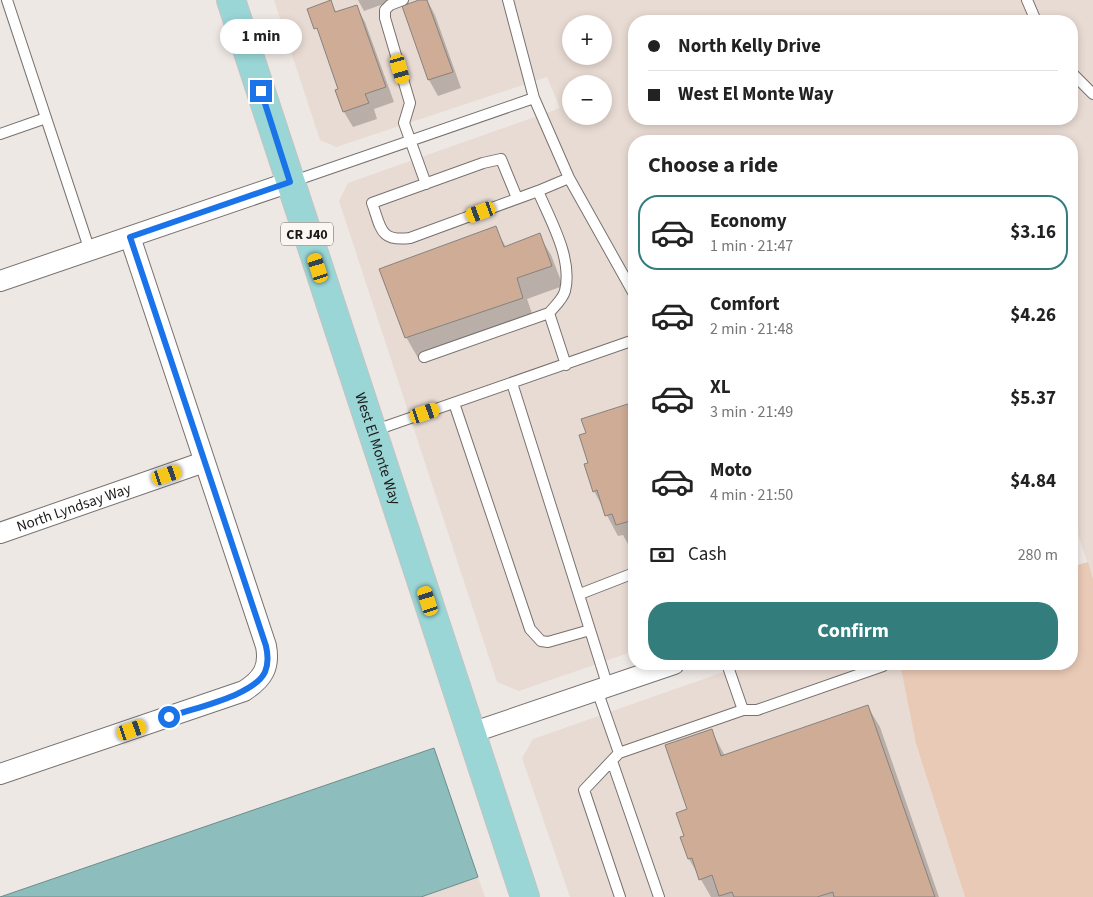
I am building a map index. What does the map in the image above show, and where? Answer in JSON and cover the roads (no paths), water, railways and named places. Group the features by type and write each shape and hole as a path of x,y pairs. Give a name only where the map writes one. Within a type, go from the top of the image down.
{"main road":[{"name":"West El Monte Way","path":"231,0 525,897"}],"street":[{"path":"0,281 290,182"},
{"path":"0,774 244,691 256,684 265,673 268,660 266,646 130,237"},
{"name":"North Lyndsay Way","path":"0,533 204,462"},
{"path":"471,733 657,670"}],"lane":[{"path":"7,0 90,250"},
{"path":"403,0 390,5 385,10 385,18 410,103 404,123 426,184"},
{"path":"508,0 534,98 569,178 628,283"},
{"path":"1027,0 1033,15"},
{"path":"1078,79 1093,94"},
{"path":"290,182 534,98"},
{"path":"0,134 46,118"},
{"path":"517,198 501,159 483,162 372,203 383,232 394,240 410,238 538,191 569,178"},
{"path":"424,356 549,313 565,293 566,271 560,244 538,191"},
{"path":"549,313 566,364"},
{"path":"373,431 628,342"},
{"path":"512,383 580,594 619,753"},
{"path":"454,403 530,629 541,641 548,642 590,630"},
{"path":"580,594 628,575"},
{"path":"729,670 743,710"},
{"path":"620,897 584,790 619,753 743,710 757,710 872,670"},
{"path":"612,761 658,897"}],"water":[{"path":"434,748 478,877 421,897 0,897"}]}
